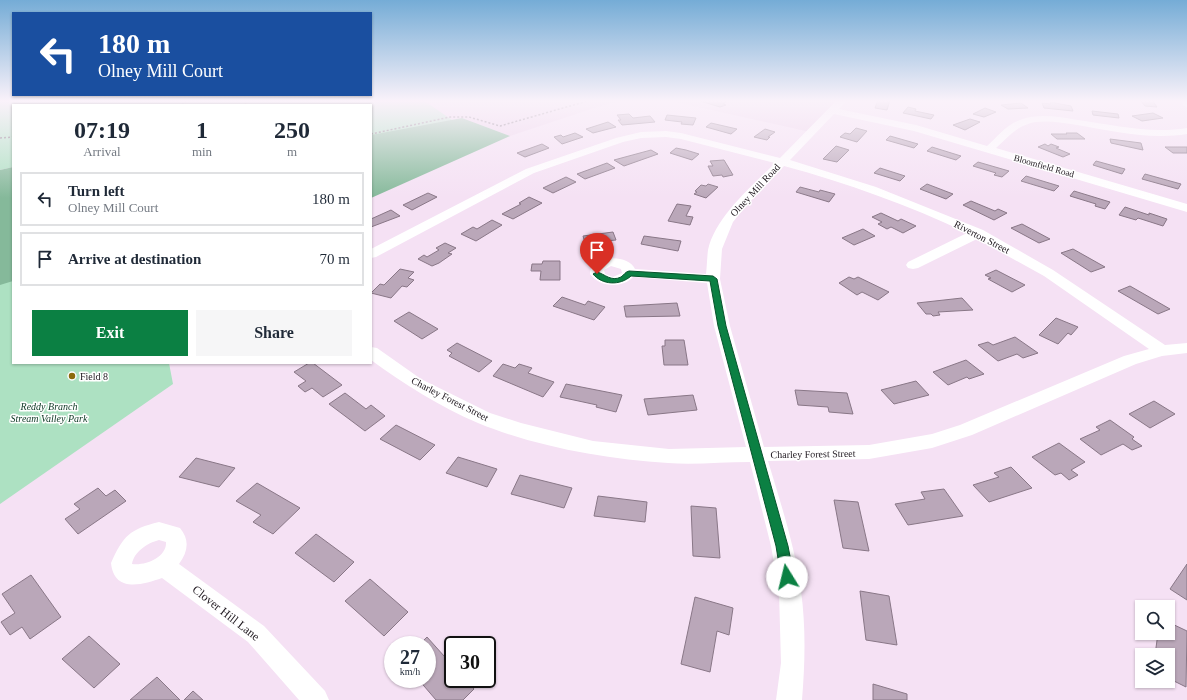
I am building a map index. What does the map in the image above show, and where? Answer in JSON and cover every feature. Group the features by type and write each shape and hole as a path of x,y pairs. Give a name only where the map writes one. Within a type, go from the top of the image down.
{"street":[{"name":"Olney Mill Road","path":"789,700 793,663 790,592 782,546 722,326 713,279 716,249 727,221 741,204 810,133"},
{"name":"Bloomfield Road","path":"932,133 1187,208"},
{"path":"989,149 1008,133"},
{"path":"1150,133 1172,133"},
{"path":"372,253 530,172 620,140 641,135 666,134 680,136 782,162"},
{"name":"Riverton Street","path":"782,162 835,176 875,190 978,233 1060,280 1162,351"},
{"path":"913,265 978,233"},
{"path":"629,273 713,279"},
{"name":"Charley Forest Street","path":"372,353 416,383 484,418 520,430 593,448 669,456 869,452 932,441 966,430 1130,360 1162,351 1187,348"},
{"name":"Clover Hill Lane","path":"164,566 256,634 316,700"}],"path":[{"path":"0,138 12,138"}],"shaded area":[{"path":"372,133 383,133 372,135"},
{"path":"501,133 520,133 510,136"}],"green space":[{"path":"0,133 12,133 12,167 0,170"},
{"path":"372,133 471,133 487,144 372,196"},
{"path":"383,133 501,133 510,136 372,198 372,135"},
{"path":"12,167 12,281 0,285 0,170"},
{"name":"Reddy Branch Stream Valley Park","path":"12,175 12,364 169,364 173,384 0,504 0,177"}],"building":[{"path":"575,133 583,137 562,144 554,137 561,135 563,137"},
{"path":"760,133 774,133 768,137 770,137 767,140 754,137"},
{"path":"845,133 850,134 851,133 865,133 857,142 840,137"},
{"path":"1066,133 1077,133 1085,139 1057,139 1051,134 1067,134"},
{"path":"890,136 918,144 914,148 886,140"},
{"path":"1110,139 1141,143 1143,150 1111,143"},
{"path":"542,144 549,148 525,157 517,153"},
{"path":"1045,144 1048,146 1051,144 1059,147 1056,148 1070,154 1063,157 1038,147"},
{"path":"836,146 849,150 837,162 823,159"},
{"path":"932,147 961,156 956,160 927,151"},
{"path":"1165,147 1187,147 1187,153 1173,153"},
{"path":"676,148 699,154 692,160 670,153"},
{"path":"651,150 658,154 624,166 614,160"},
{"path":"724,160 733,175 723,177 722,175 713,176 708,166 713,166 710,161"},
{"path":"1096,161 1125,169 1122,174 1093,165"},
{"path":"978,162 1009,171 1002,177 994,175 996,173 973,166"},
{"path":"607,163 615,168 585,179 577,174"},
{"path":"880,168 905,176 900,181 874,173"},
{"path":"1145,174 1181,184 1178,189 1142,179"},
{"path":"1026,176 1059,186 1054,191 1021,181"},
{"path":"566,177 576,182 553,193 543,188"},
{"path":"708,184 718,187 706,198 694,194 701,185 706,186"},
{"path":"927,184 953,194 946,199 920,189"},
{"path":"800,187 835,194 829,202 796,192"},
{"path":"1074,191 1110,202 1105,209 1095,206 1096,204 1070,196"},
{"path":"428,193 437,197 412,210 403,205"},
{"path":"529,197 542,203 513,219 502,214 521,204 519,203"},
{"path":"971,201 995,211 998,209 1007,213 994,220 963,205"},
{"path":"677,204 691,206 686,216 693,217 690,225 668,221"},
{"path":"1125,207 1167,219 1163,226 1138,218 1136,220 1119,215"},
{"path":"391,210 400,216 372,227 372,219"},
{"path":"881,213 898,221 901,219 916,226 903,233 891,227 887,229 878,224 882,222 872,217"},
{"path":"492,220 502,225 476,241 461,234 473,227 477,229"},
{"path":"1022,224 1050,239 1039,243 1011,228"},
{"path":"863,229 875,236 854,245 842,238"},
{"path":"613,232 616,240 585,243 583,236"},
{"path":"644,236 681,241 678,251 641,244"},
{"path":"445,243 456,248 448,253 452,254 439,263 432,266 418,259 424,255 427,257 439,250 436,248"},
{"path":"1073,249 1105,267 1091,272 1061,253"},
{"path":"543,261 560,261 560,280 540,280 541,271 531,271 532,264 542,264"},
{"path":"400,269 414,272 408,278 414,280 407,287 402,286 391,298 372,293 380,284 384,285"},
{"path":"996,270 1025,285 1012,292 988,279 991,278 985,275"},
{"path":"849,277 854,279 858,277 889,292 878,300 862,292 857,295 839,283"},
{"path":"1130,286 1170,309 1158,314 1118,291"},
{"path":"562,297 585,305 588,301 605,307 594,320 553,306"},
{"path":"962,298 973,310 938,312 940,315 933,316 931,314 926,314 917,303"},
{"path":"677,303 680,316 626,317 624,306"},
{"path":"409,312 438,329 422,339 394,321"},
{"path":"1056,318 1078,327 1071,335 1068,333 1058,344 1039,335"},
{"path":"1015,337 1038,353 1023,358 1017,354 998,361 978,345 988,342 993,345"},
{"path":"665,340 684,340 688,365 664,365 662,346 665,346"},
{"path":"457,343 492,361 479,372 449,356 452,353 447,350"},
{"path":"966,360 984,374 969,379 967,377 948,385 933,372"},
{"path":"307,364 314,364 342,385 323,397 312,388 305,392 298,386 306,381 294,372"},
{"path":"503,364 515,368 519,364 532,368 528,373 554,382 543,397 493,376"},
{"path":"916,381 929,395 894,404 881,390"},
{"path":"566,384 622,395 616,412 596,407 597,405 560,397"},
{"path":"795,390 847,393 853,414 829,412 828,407 798,405"},
{"path":"345,393 366,409 371,405 385,416 365,431 329,404"},
{"path":"693,395 697,410 648,415 644,399"},
{"path":"1154,401 1175,414 1150,428 1129,414"},
{"path":"1110,420 1134,437 1132,439 1142,446 1132,450 1123,444 1101,455 1080,439 1100,430 1096,427"},
{"path":"396,425 435,445 420,460 380,439"},
{"path":"1059,443 1085,462 1071,470 1078,475 1069,480 1061,473 1055,475 1032,457"},
{"path":"458,457 497,469 487,487 446,473"},
{"path":"196,458 235,468 219,487 179,477"},
{"path":"1011,467 1032,488 989,502 973,485 999,477 994,473"},
{"path":"520,475 572,488 564,508 511,494"},
{"path":"257,483 300,508 273,534 253,522 261,515 236,501"},
{"path":"98,488 106,496 115,490 126,501 78,534 65,519 80,509 74,504"},
{"path":"944,489 963,516 908,525 895,504 925,499 921,492"},
{"path":"598,496 647,502 645,522 594,516"},
{"path":"834,500 858,502 869,551 843,548"},
{"path":"691,506 716,508 720,558 693,556"},
{"path":"316,534 354,562 334,582 295,553"},
{"path":"1187,564 1187,600 1170,589"},
{"path":"31,575 61,617 30,639 22,627 10,635 1,622 15,613 2,594"},
{"path":"370,579 408,612 384,636 345,601"},
{"path":"860,591 889,596 897,645 866,640"},
{"path":"695,597 733,608 729,635 717,631 710,672 681,664"},
{"path":"1175,625 1187,631 1186,687 1175,682 1175,648 1156,648 1157,640 1175,640"},
{"path":"89,636 120,664 94,688 62,659"},
{"path":"436,647 444,656 444,688 474,689 463,700 436,700 426,688 436,688"},
{"path":"157,677 180,700 130,700"},
{"path":"873,684 907,694 907,700 873,700"},
{"path":"193,691 203,700 184,700"}],"place":[{"name":"Field 8","path":"72,376"}],"route":[{"path":"597,274 603,279 613,281 623,279 629,273 713,279 722,326 782,546 787,577"}]}
